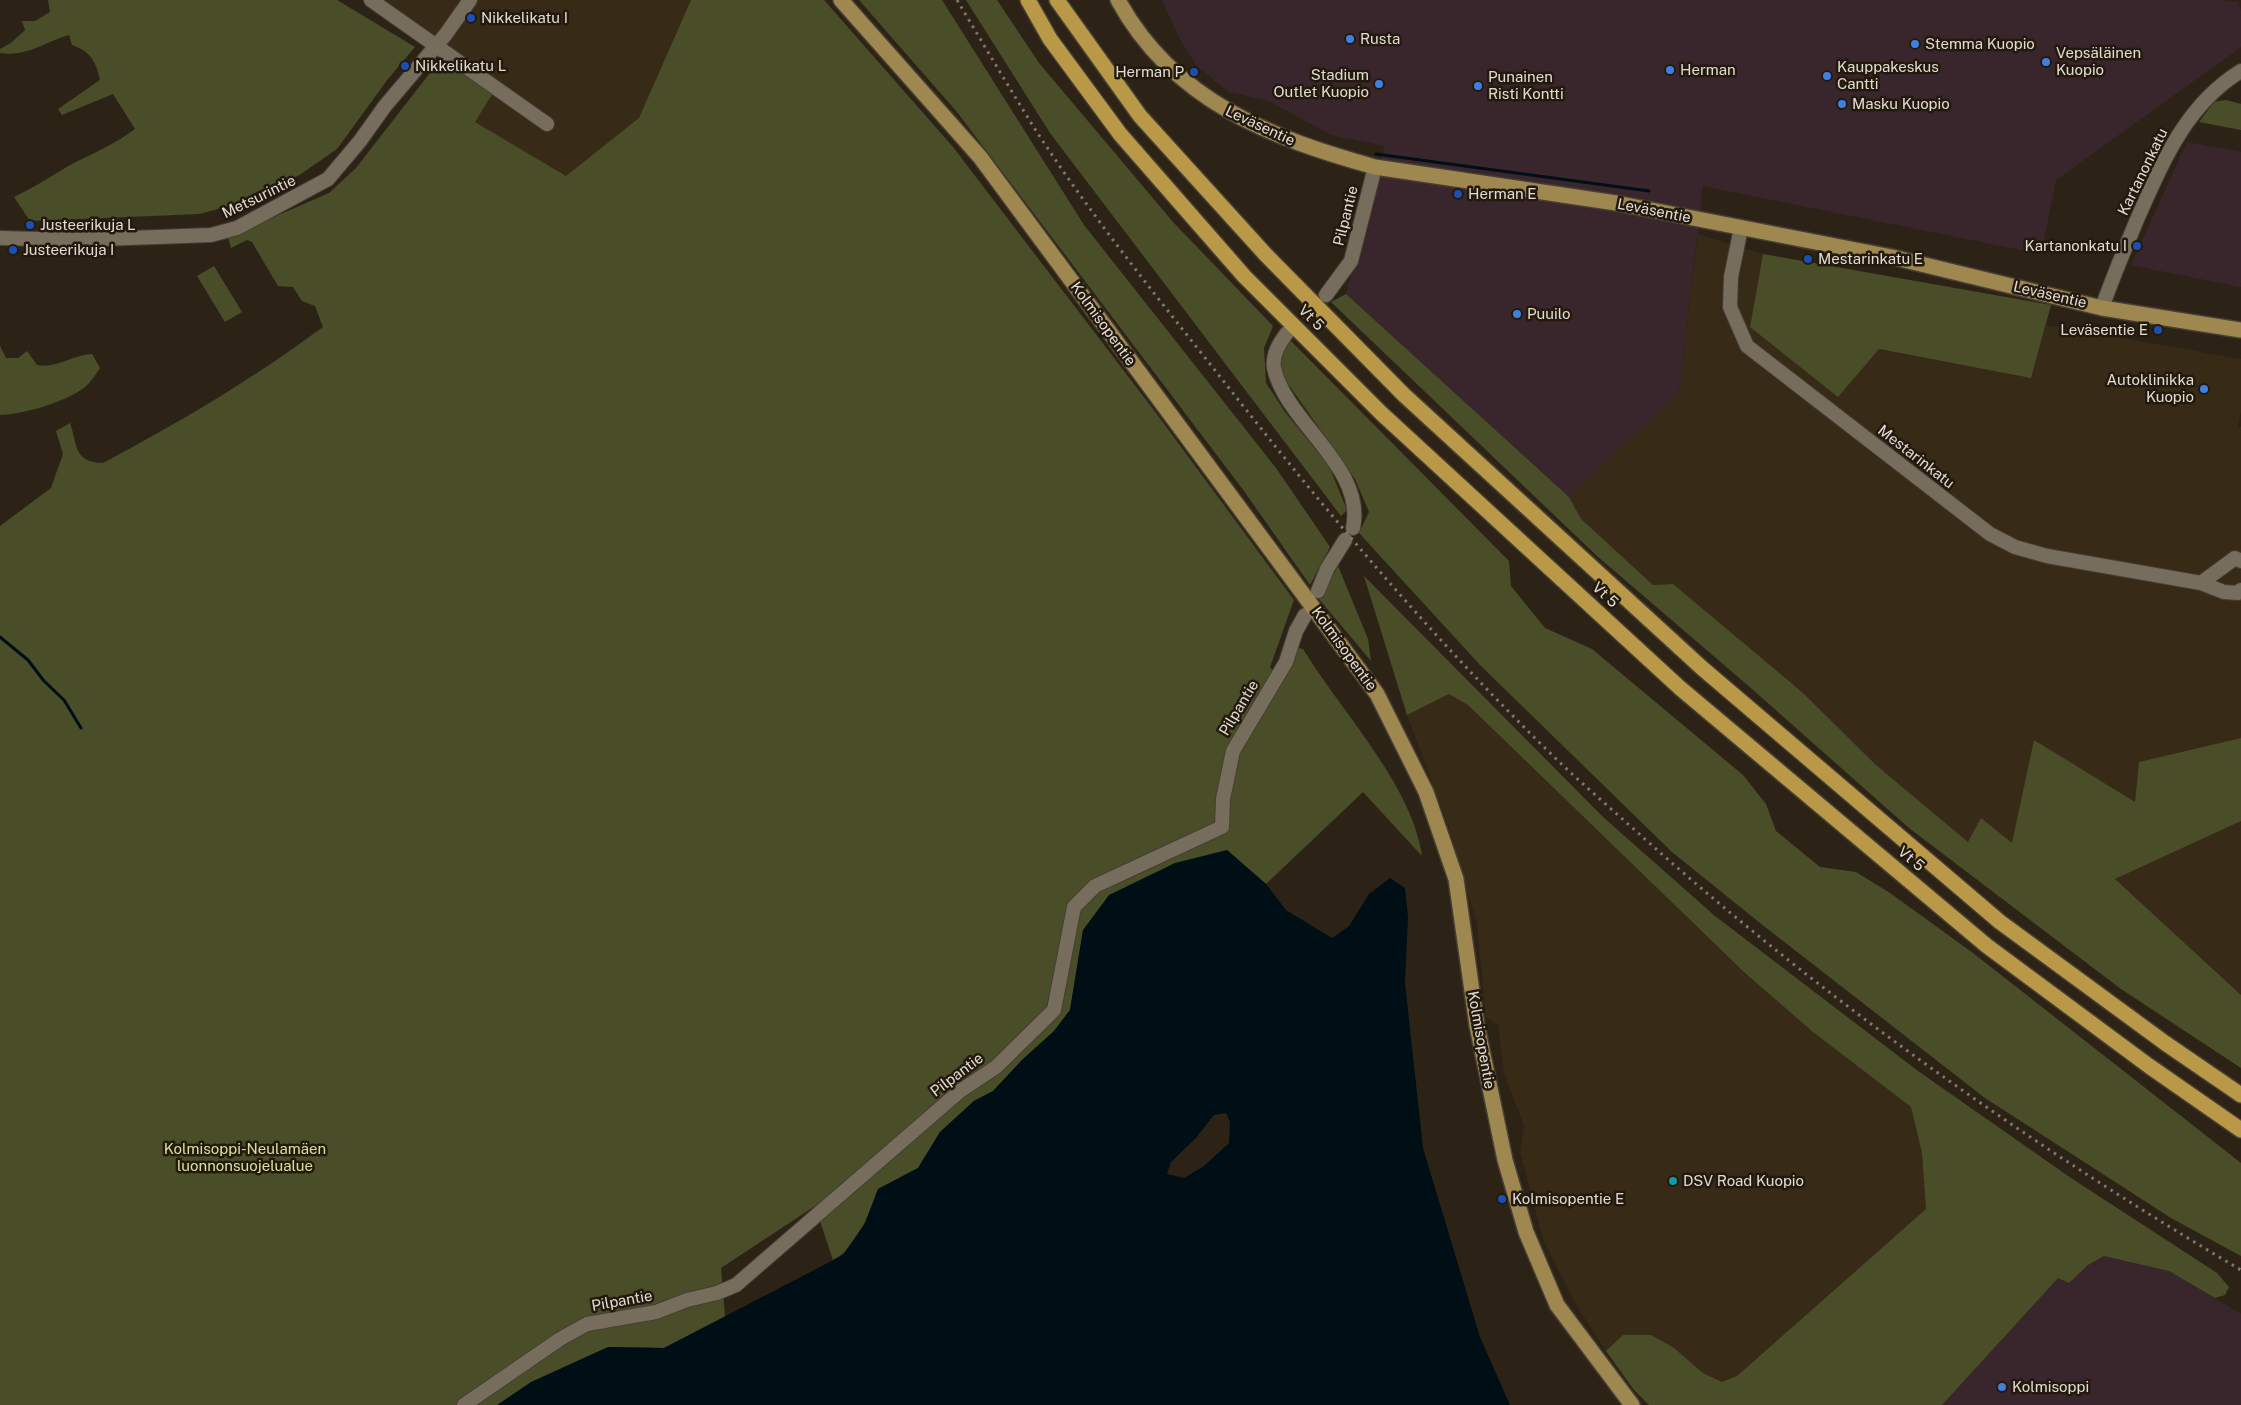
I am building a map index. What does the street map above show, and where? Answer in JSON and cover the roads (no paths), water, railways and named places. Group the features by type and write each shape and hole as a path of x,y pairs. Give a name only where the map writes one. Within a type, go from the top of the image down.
{"highway":[{"name":"Vt 5","path":"1028,0 1050,39 1120,134 1244,276 1381,413 1688,695 1987,946 2149,1066 2241,1130"},
{"name":"Vt 5","path":"1057,0 1140,116 1266,255 1404,395 1702,668 1993,916 2164,1043 2241,1095"},
{"path":"2149,1066 2241,1136"}],"main road":[{"name":"Kolmisopentie","path":"841,0 980,157 1377,694 1426,792 1456,879 1477,1026 1505,1160 1526,1232 1557,1304 1632,1405"},
{"name":"Leväsentie","path":"1118,0 1143,40 1159,58 1192,87 1225,110 1289,140 1375,167 1616,203 1892,257 2102,308 2241,330"}],"street":[{"path":"371,0 548,124"},
{"name":"Metsurintie","path":"0,238 75,240 214,234 237,228 328,179 360,141 385,106 436,47 470,0"},
{"name":"Kartanonkatu","path":"2102,308 2114,274 2167,154 2185,123 2210,94 2239,75"},
{"name":"Pilpantie","path":"1326,295 1351,261 1375,167"},
{"name":"Mestarinkatu","path":"1741,228 1731,277 1730,307 1747,346 1990,534 2015,547 2047,556 2201,582 2224,592 2238,593 2241,590"},
{"path":"1287,334 1278,345 1274,368 1286,395 1326,451 1346,483 1355,517 1353,528"},
{"path":"1318,592 1327,569 1345,540"},
{"path":"2201,582 2235,558 2241,561"},
{"name":"Pilpantie","path":"464,1405 560,1339 587,1324 656,1312 687,1300 717,1293 736,1285 960,1091 996,1067 1054,1010 1074,907 1094,886 1222,827 1223,799 1233,751 1286,662 1296,631 1305,615"}],"waterway":[{"path":"1376,154 1649,191"},
{"path":"0,637 28,660 44,681 64,700 81,728"}],"tunnel":[{"path":"1288,333 1326,295"}],"railway":[{"path":"957,0 1056,161 1158,298 1273,443 1385,578 1504,707 1545,748 1716,901 1860,1015 1934,1070 2085,1173 2241,1270"}],"place":[{"name":"Nikkelikatu I","path":"471,18"},
{"name":"Rusta","path":"1350,39"},
{"name":"Stemma Kuopio","path":"1915,44"},
{"name":"Vepsäläinen Kuopio","path":"2046,62"},
{"name":"Nikkelikatu L","path":"405,66"},
{"name":"Herman","path":"1670,70"},
{"name":"Herman P","path":"1194,72"},
{"name":"Kauppakeskus Cantti","path":"1827,76"},
{"name":"Stadium Outlet Kuopio","path":"1379,84"},
{"name":"Punainen Risti Kontti","path":"1478,86"},
{"name":"Masku Kuopio","path":"1842,104"},
{"name":"Herman E","path":"1458,194"},
{"name":"Justeerikuja L","path":"30,225"},
{"name":"Kartanonkatu I","path":"2137,246"},
{"name":"Justeerikuja I","path":"13,250"},
{"name":"Mestarinkatu E","path":"1808,259"},
{"name":"Puuilo","path":"1517,314"},
{"name":"Leväsentie E","path":"2158,330"},
{"name":"Autoklinikka Kuopio","path":"2204,389"},
{"name":"DSV Road Kuopio","path":"1673,1181"},
{"name":"Kolmisopentie E","path":"1502,1199"},
{"name":"Kolmisoppi","path":"2002,1387"}],"park label":[{"name":"Kolmisoppi-Neulamäen luonnonsuojelualue","path":"245,1158"}]}
